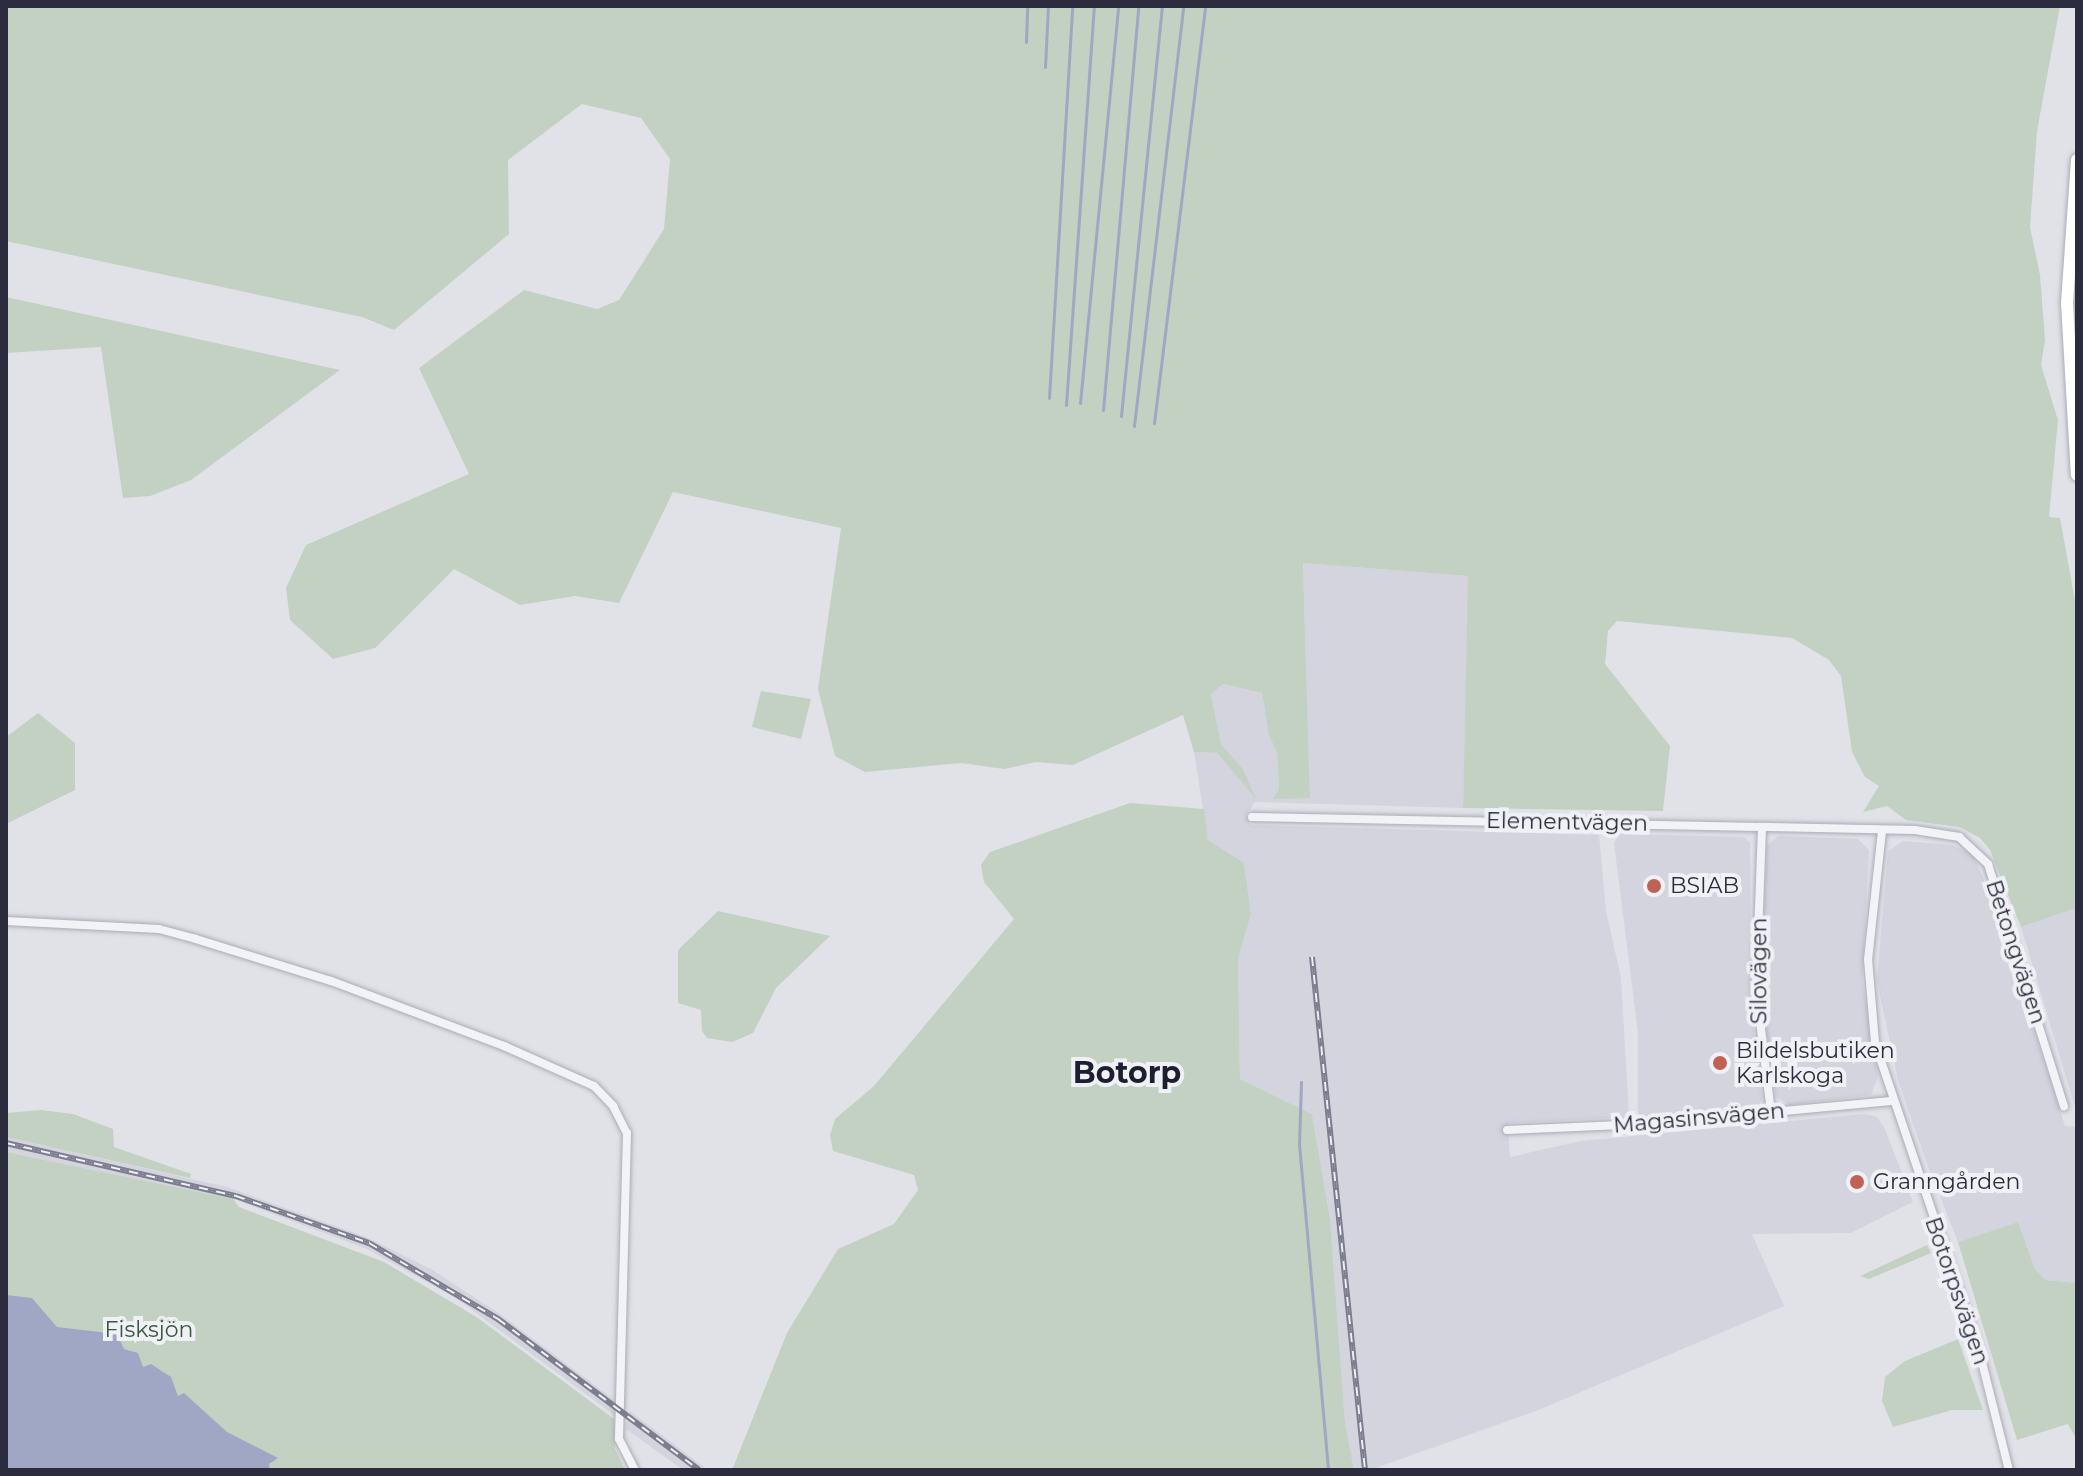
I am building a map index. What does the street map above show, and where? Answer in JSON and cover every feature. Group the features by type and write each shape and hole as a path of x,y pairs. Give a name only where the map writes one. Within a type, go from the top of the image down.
{"highway":[{"path":"2077,163 2067,314 2077,475"}],"street":[{"name":"Elementvägen","path":"1252,817 1882,831"},
{"name":"Silovägen","path":"1762,827 1757,1000 1771,1113"},
{"name":"Botorpsvägen","path":"1882,831 1869,988 1875,1043 1891,1101 1979,1350 2009,1470"},
{"name":"Betongvägen","path":"1882,831 1959,837 1988,864 2064,1106"},
{"path":"6,921 159,929 196,939 331,981 530,1056 594,1086 613,1106 627,1133 619,1439 635,1470"},
{"name":"Magasinsvägen","path":"1507,1130 1771,1113 1891,1101"}],"shaded area":[{"path":"1303,563 1469,576 1463,808 1255,802 1246,815 1251,825 1599,835 1606,911 1621,978 1629,1117 1508,1123 1510,1157 1581,1141 1863,1114 1876,1116 1885,1129 1913,1202 1851,1233 1752,1234 1784,1306 1536,1411 1370,1470 1354,1470 1345,1422 1330,1218 1312,1114 1240,1079 1238,959 1251,914 1244,864 1208,840 1194,752 1217,753 1253,795 1243,769 1221,744 1211,693 1223,684 1262,693 1269,736 1277,752 1279,789 1310,798"},
{"path":"1619,834 1743,837 1750,842 1751,1006 1762,1099 1759,1104 1641,1118 1638,1113 1638,1033 1614,843"},
{"path":"1778,836 1858,839 1869,850 1862,980 1878,1077 1871,1095 1789,1105 1776,1097 1764,1013 1764,916 1767,846"},
{"path":"1903,841 1952,845 1972,854 1983,877 2065,1126 2077,1127 2077,1283 2046,1280 2035,1269 2018,1222 1958,1242 1926,1161 1898,1080 1877,981 1888,851"},
{"path":"2077,908 2077,1106 2075,1107 2021,927"},
{"path":"6,1137 227,1187 366,1237 431,1269 500,1314 616,1401 614,1415 456,1298 367,1249 233,1199 6,1152"},
{"path":"630,1411 708,1470 683,1470 626,1429"}],"green space":[{"path":"6,6 2060,6 2037,131 2030,227 2040,275 2045,340 2041,365 2058,420 2049,517 2060,518 2077,612 2077,908 2021,927 1990,850 1980,838 1960,827 1906,820 1887,806 1863,812 1879,786 1865,777 1852,752 1841,676 1829,660 1792,638 1617,621 1608,631 1605,664 1670,746 1663,811 1463,808 1468,576 1303,563 1310,798 1273,799 1279,789 1277,752 1269,736 1262,693 1223,684 1211,694 1221,744 1243,769 1256,799 1217,753 1194,752 1183,715 1073,765 1036,762 1004,769 961,763 865,772 835,756 818,689 841,528 673,492 619,603 575,596 520,605 454,569 375,648 333,659 290,620 286,588 306,545 469,474 419,368 524,290 597,309 619,300 664,229 670,159 641,118 582,104 508,160 509,234 394,330 362,317 6,241"},
{"path":"6,297 340,370 191,480 150,496 123,498 101,347 6,353"},
{"path":"761,691 811,699 801,739 752,727"},
{"path":"38,713 75,743 75,790 6,824 6,737"},
{"path":"1130,803 1204,809 1208,840 1244,863 1251,914 1238,959 1240,1079 1312,1114 1330,1218 1345,1422 1354,1470 732,1470 787,1333 838,1249 894,1224 918,1190 914,1175 833,1151 830,1135 835,1119 874,1086 1014,919 984,882 981,865 990,852"},
{"path":"718,911 830,936 776,988 753,1033 732,1042 707,1038 702,1031 701,1010 678,1003 678,950"},
{"path":"41,1110 73,1114 113,1129 114,1147 191,1174 190,1178 6,1137 6,1113"},
{"name":"Fisksjön","path":"6,1152 233,1199 239,1207 384,1262 478,1318 614,1419 615,1449 625,1470 6,1470"},
{"path":"2018,1222 2035,1269 2046,1280 2077,1283 2077,1440 2068,1424 2017,1440 1958,1242"},
{"path":"1927,1245 1931,1253 1869,1279 1860,1276"},
{"path":"1958,1339 1983,1410 1952,1410 1893,1427 1882,1401 1885,1377 1905,1361"}],"water":[{"name":"Fisksjön","path":"6,1295 32,1298 57,1327 117,1334 124,1349 138,1353 143,1367 151,1364 171,1377 178,1396 184,1393 227,1432 278,1458 269,1464 270,1470 6,1470"}],"waterway":[{"path":"1026,42 1027,6"},
{"path":"1045,67 1048,6"},
{"path":"1049,398 1072,6"},
{"path":"1066,405 1094,6"},
{"path":"1080,403 1118,6"},
{"path":"1103,410 1138,6"},
{"path":"1121,416 1162,6"},
{"path":"1134,426 1183,6"},
{"path":"1154,423 1205,6"},
{"path":"1301,1082 1299,1144 1328,1470"}],"railway":[{"path":"1312,957 1365,1470"},
{"path":"6,1143 236,1196 369,1243 498,1319 699,1470"}],"place":[{"name":"BSIAB","path":"1654,886"},
{"name":"Bildelsbutiken Karlskoga","path":"1720,1063"},
{"name":"Granngården","path":"1857,1182"}],"district":[{"name":"Botorp","path":"1127,1073"}]}
